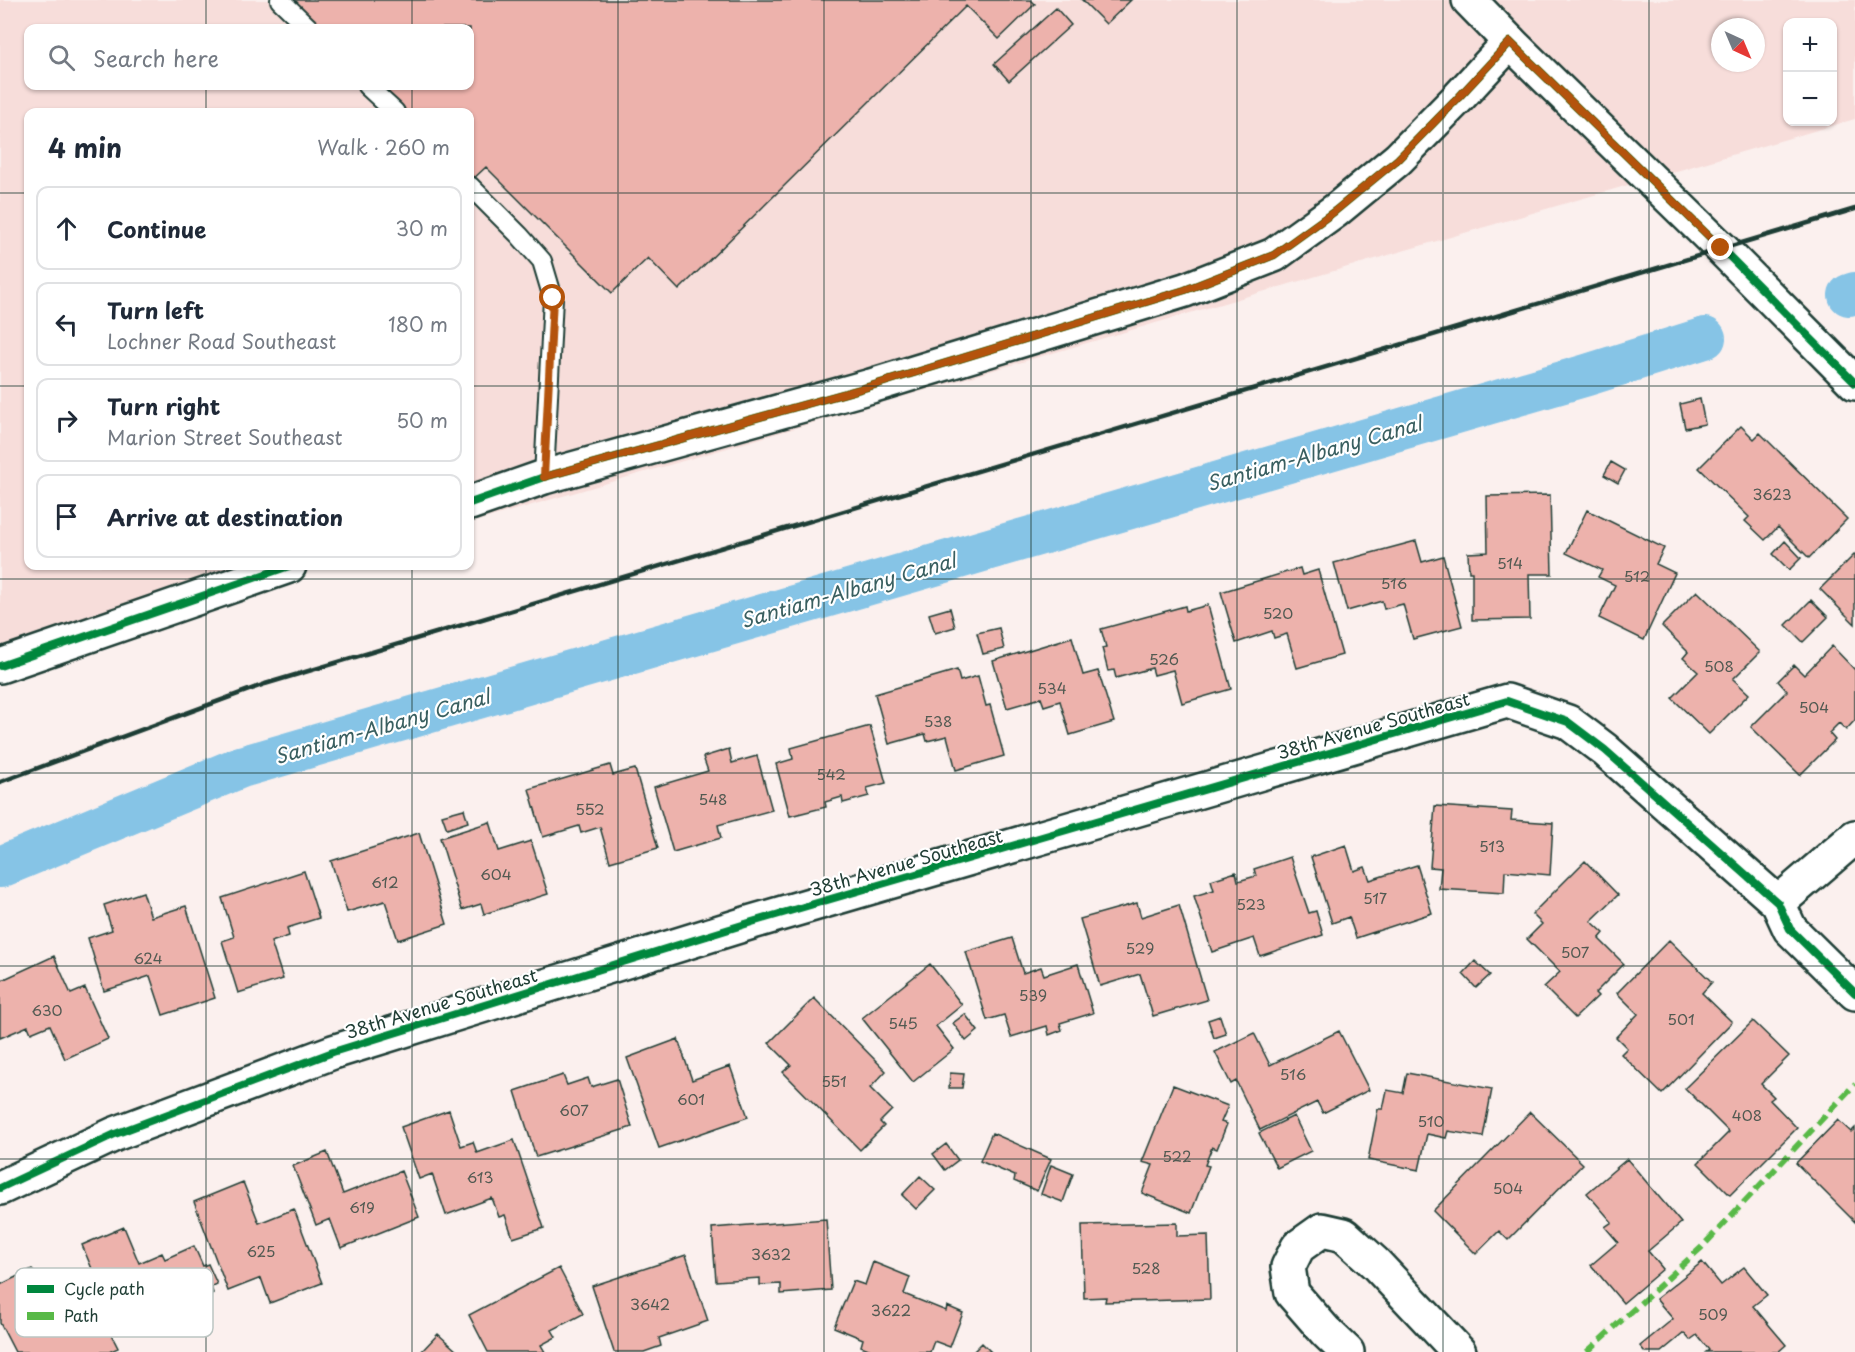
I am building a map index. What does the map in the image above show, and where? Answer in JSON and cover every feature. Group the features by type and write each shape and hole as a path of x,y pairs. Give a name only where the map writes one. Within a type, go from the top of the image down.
{"street":[{"path":"1469,0 1855,383"},
{"path":"474,502 544,477 871,386 1163,297 1274,255 1335,211 1398,159 1510,42"},
{"path":"0,666 277,570"},
{"name":"38th Avenue Southeast","path":"0,1188 115,1134 333,1052 752,922 1507,701 1568,722 1605,750 1778,903"},
{"path":"1855,837 1778,903 1790,929 1855,993"},
{"path":"1347,1352 1292,1293 1288,1267 1298,1247 1322,1230 1344,1235 1352,1242 1376,1264 1459,1352"}],"lane":[{"path":"280,0 305,24"},
{"path":"371,90 391,108"},
{"path":"474,190 542,261 553,298 544,477"}],"shaded area":[{"path":"0,0 1855,0 1855,119 1837,124 1837,18 1783,18 1783,126 1831,126 474,522 474,108 24,108 24,570 309,570 0,660"}],"building":[{"path":"293,0 1031,0 1035,4 999,39 966,6 679,290 648,258 612,293 486,167 474,178 474,108 401,108 382,90 474,90 474,24 317,24"},
{"path":"1082,0 1131,0 1106,24"},
{"path":"1056,8 1071,25 1009,81 994,64"},
{"path":"1700,399 1705,424 1685,428 1680,404"},
{"path":"1741,426 1754,439 1760,433 1847,519 1809,558 1778,527 1765,540 1745,521 1749,517 1699,468"},
{"path":"1611,462 1625,470 1618,483 1604,475"},
{"path":"1550,495 1552,574 1529,574 1530,619 1472,620 1472,572 1469,572 1468,553 1488,552 1487,496"},
{"path":"1587,510 1664,548 1656,564 1675,573 1644,640 1599,618 1615,585 1598,577 1602,570 1566,553"},
{"path":"1416,541 1422,562 1443,556 1462,626 1413,639 1403,604 1384,609 1382,601 1347,611 1334,563"},
{"path":"1785,541 1801,558 1789,570 1773,554"},
{"path":"1855,554 1855,624 1820,589"},
{"path":"1300,568 1302,575 1318,570 1342,655 1297,668 1287,634 1274,638 1272,631 1236,643 1221,592"},
{"path":"1697,591 1760,652 1733,679 1749,694 1709,734 1672,698 1698,672 1683,658 1688,652 1662,626"},
{"path":"1811,600 1828,617 1803,642 1786,625"},
{"path":"1208,605 1231,689 1182,703 1173,670 1154,675 1152,668 1116,678 1114,670 1108,671 1102,648 1106,647 1101,629 1185,606 1186,611"},
{"path":"950,608 955,627 935,633 929,614"},
{"path":"999,628 1004,649 983,654 977,633"},
{"path":"1072,637 1083,675 1098,671 1114,722 1070,735 1060,701 1044,706 1041,698 1007,708 993,661"},
{"path":"1832,646 1855,670 1855,720 1846,730 1839,723 1829,733 1835,740 1800,775 1751,727 1787,691 1778,681 1794,665 1804,675"},
{"path":"957,670 960,681 978,676 986,706 990,705 1004,756 956,770 947,736 927,741 925,734 889,744 875,694"},
{"path":"870,726 886,783 867,788 869,796 843,803 842,797 825,802 826,807 790,816 776,764 793,759 791,748"},
{"path":"729,749 732,763 757,756 772,810 718,825 721,838 673,852 654,787 708,771 703,757"},
{"path":"610,765 613,775 635,769 658,848 610,862 600,827 581,833 579,826 543,837 529,789"},
{"path":"1435,806 1512,811 1511,820 1553,823 1550,875 1505,871 1504,893 1439,889 1441,868 1430,867"},
{"path":"464,809 468,822 447,829 442,815"},
{"path":"490,822 499,851 531,841 548,894 484,914 481,904 462,910 440,838"},
{"path":"419,833 447,924 398,940 385,901 347,912 331,861"},
{"path":"1346,845 1354,871 1365,867 1370,880 1417,865 1432,913 1356,938 1349,917 1332,923 1311,857"},
{"path":"1290,857 1309,913 1316,911 1323,935 1260,956 1254,938 1212,952 1194,896 1214,890 1211,880 1236,872 1238,881 1256,876 1254,869"},
{"path":"1585,861 1618,895 1591,921 1604,933 1599,939 1624,964 1595,993 1598,996 1575,1018 1544,987 1560,972 1527,939 1542,924 1532,914"},
{"path":"304,871 319,918 287,928 289,936 271,942 283,979 238,993 222,941 234,937 222,898"},
{"path":"143,892 151,917 186,906 215,998 163,1015 150,976 104,991 88,938 112,930 104,905"},
{"path":"1137,903 1141,917 1179,905 1207,1000 1153,1016 1140,974 1100,986 1080,919"},
{"path":"1012,938 1023,973 1041,967 1044,975 1078,964 1093,1013 1060,1023 1062,1030 1049,1035 1047,1026 1011,1037 1004,1015 987,1020 966,952"},
{"path":"1669,940 1712,982 1702,993 1732,1022 1662,1094 1621,1054 1627,1048 1616,1037 1638,1014 1617,993"},
{"path":"54,956 71,994 85,988 108,1039 65,1059 50,1025 31,1033 28,1026 0,1038 0,981"},
{"path":"1475,961 1490,975 1476,988 1463,974"},
{"path":"930,964 962,1005 936,1026 954,1049 913,1082 862,1018"},
{"path":"814,998 886,1071 870,1088 892,1110 880,1122 884,1126 860,1150 783,1072 791,1065 769,1043"},
{"path":"965,1014 978,1031 966,1041 953,1023"},
{"path":"1220,1016 1226,1034 1214,1038 1208,1020"},
{"path":"1753,1021 1789,1056 1761,1084 1774,1097 1770,1100 1797,1128 1730,1195 1698,1163 1729,1132 1685,1088"},
{"path":"1339,1031 1369,1090 1323,1113 1317,1102 1260,1130 1236,1081 1231,1084 1215,1052 1254,1033 1270,1065"},
{"path":"678,1039 692,1080 730,1066 748,1117 659,1148 627,1058"},
{"path":"950,1073 964,1074 962,1088 949,1088"},
{"path":"1407,1073 1492,1089 1483,1137 1448,1131 1446,1138 1427,1134 1419,1170 1368,1160 1378,1109 1383,1109 1387,1090 1403,1093"},
{"path":"563,1075 567,1085 588,1078 591,1087 617,1079 632,1127 536,1157 515,1091"},
{"path":"1173,1085 1228,1106 1221,1122 1227,1124 1217,1149 1212,1147 1205,1165 1209,1166 1191,1213 1142,1193 1153,1165 1142,1162"},
{"path":"449,1110 461,1146 473,1142 477,1153 514,1140 544,1228 513,1238 505,1215 499,1217 492,1198 446,1215 432,1174 419,1179 401,1127"},
{"path":"1530,1112 1583,1164 1508,1240 1499,1231 1476,1254 1433,1211"},
{"path":"1294,1116 1311,1151 1277,1168 1259,1133"},
{"path":"1838,1120 1851,1132 1855,1128 1855,1222 1796,1163"},
{"path":"992,1133 1051,1159 1037,1191 1014,1181 1015,1176 980,1161"},
{"path":"946,1144 958,1160 945,1170 933,1154"},
{"path":"327,1152 343,1194 401,1171 419,1217 341,1248 330,1219 316,1225 293,1166"},
{"path":"1627,1159 1681,1223 1648,1251 1663,1269 1623,1303 1591,1265 1618,1242 1605,1227 1612,1222 1587,1193"},
{"path":"1051,1165 1073,1174 1063,1202 1041,1194"},
{"path":"920,1176 935,1190 916,1209 902,1195"},
{"path":"243,1182 259,1223 294,1209 322,1283 270,1303 261,1278 228,1291 194,1202"},
{"path":"826,1219 831,1290 781,1294 781,1284 760,1285 760,1278 716,1281 712,1228"},
{"path":"1177,1223 1177,1236 1208,1235 1210,1299 1105,1302 1106,1297 1084,1298 1082,1225"},
{"path":"124,1227 139,1263 162,1253 165,1259 194,1246 203,1266 208,1264 210,1268 92,1268 82,1245"},
{"path":"686,1255 708,1321 659,1338 661,1346 644,1352 614,1352 592,1286"},
{"path":"873,1262 910,1277 904,1294 946,1311 947,1306 963,1313 950,1347 934,1341 930,1352 876,1352 861,1346 863,1339 834,1327 853,1281 865,1285"},
{"path":"1702,1262 1721,1285 1744,1267 1767,1295 1753,1306 1786,1345 1778,1352 1706,1352 1709,1350 1697,1335 1690,1340 1684,1333 1661,1352 1645,1352 1640,1346 1673,1319 1656,1299"},
{"path":"559,1268 583,1314 552,1330 556,1337 541,1345 545,1352 488,1352 469,1315"},
{"path":"15,1278 15,1337 112,1337 118,1348 109,1352 15,1352 0,1323 0,1285"},
{"path":"438,1334 458,1352 421,1352"},
{"path":"982,1343 991,1352 973,1352"}],"waterway":[{"name":"Santiam-Albany Canal","path":"1849,295 1855,293"},
{"name":"Santiam-Albany Canal","path":"0,867 241,767 1587,375 1705,338"}],"railway":[{"path":"0,782 265,684 1855,209"}],"marked path":[{"path":"1587,1352 1702,1247 1855,1084"}],"cycle path":[{"path":"474,502 544,477 871,386 1185,290 1274,255 1335,211 1398,159 1510,42 1721,248 1855,383"},
{"path":"0,666 277,570"},
{"path":"0,1188 115,1134 333,1052 752,922 1507,701 1568,722 1605,750 1778,903 1790,929 1855,993"}],"route":[{"path":"553,298 544,477 871,386 1185,290 1274,255 1335,211 1398,159 1510,42 1721,248"}]}
